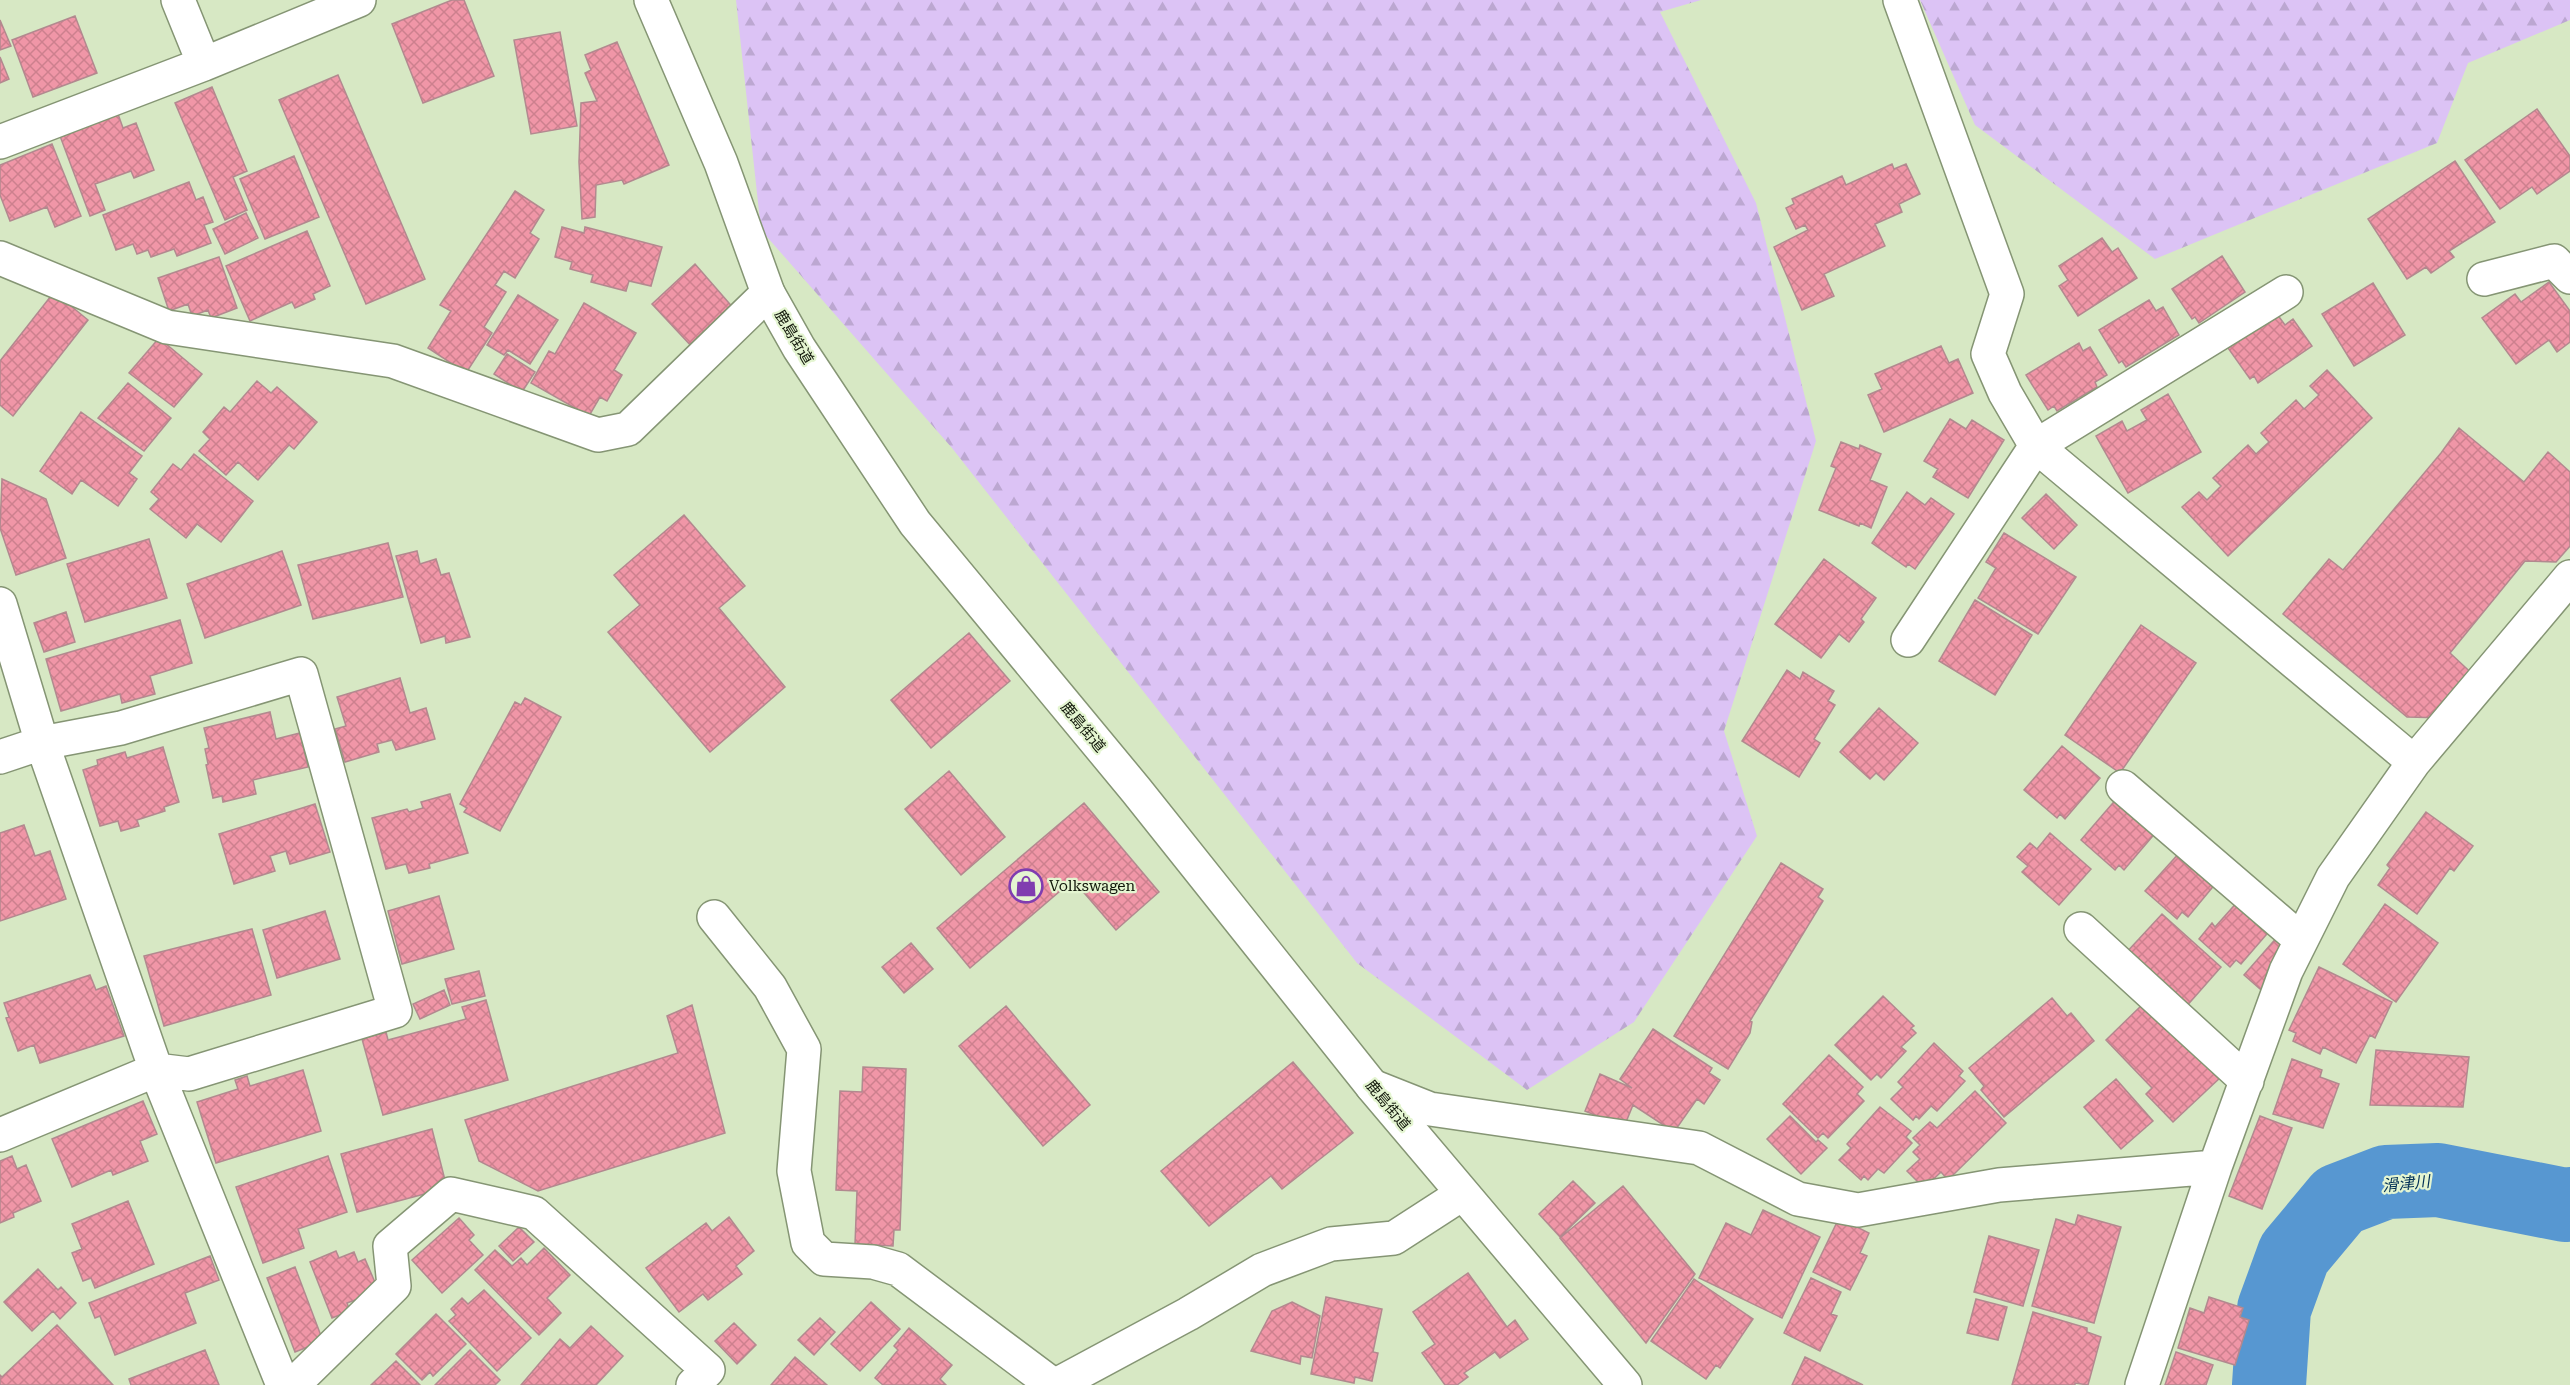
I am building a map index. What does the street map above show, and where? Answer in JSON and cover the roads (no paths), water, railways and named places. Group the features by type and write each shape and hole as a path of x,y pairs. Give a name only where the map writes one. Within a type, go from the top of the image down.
{"street":[{"path":"178,0 204,64"},
{"path":"0,142 204,64 359,0"},
{"name":"鹿島街道","path":"651,0 721,162 768,293 806,358 915,524 1136,790 1372,1086 1625,1385"},
{"path":"1900,0 2007,294 1988,354 2005,393 2036,447 2414,762"},
{"path":"0,258 167,327 393,361 598,435 628,429 768,293"},
{"path":"2484,279 2554,261 2570,277"},
{"path":"1908,640 2036,447 2286,292"},
{"path":"2142,1385 2215,1167 2286,971 2333,877 2414,762 2570,578"},
{"path":"0,604 42,743 156,1070 283,1385"},
{"path":"0,757 42,743 121,728 301,674 395,1011 189,1074 156,1070 0,1135"},
{"path":"2123,787 2301,940"},
{"path":"714,917 770,987 804,1049 794,1171 808,1243 824,1259 873,1262 898,1269 1054,1385 1188,1314 1262,1270 1331,1244 1394,1238 1462,1194"},
{"path":"2081,929 2247,1080"},
{"path":"1372,1086 1430,1109 1699,1148 1798,1199 1858,1210 1999,1185 2215,1167"},
{"path":"293,1385 394,1286 390,1246 451,1194 534,1213 708,1370 693,1385"}],"waterway":[{"name":"滑津川","path":"2269,1385 2274,1309 2294,1254 2339,1200 2386,1182 2438,1180 2565,1205 2570,1204"}],"place":[{"name":"Volkswagen","path":"1026,886"}]}
